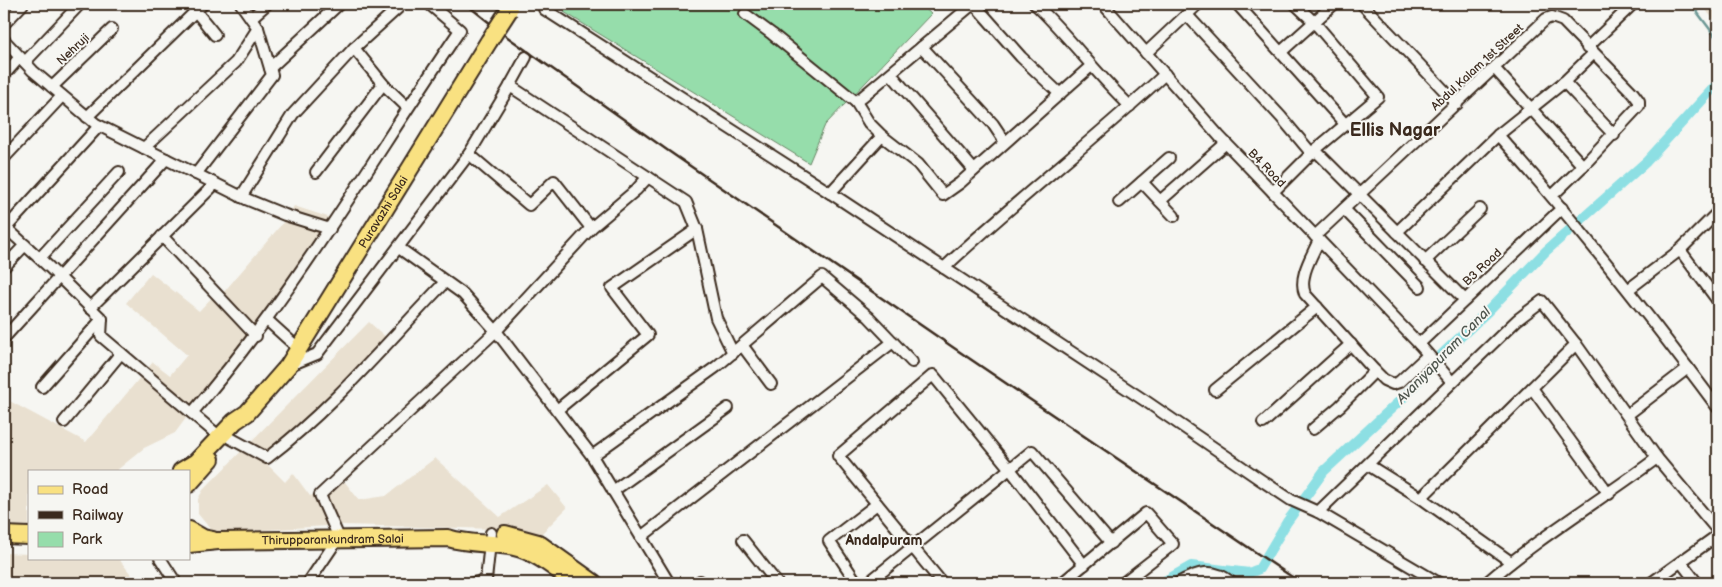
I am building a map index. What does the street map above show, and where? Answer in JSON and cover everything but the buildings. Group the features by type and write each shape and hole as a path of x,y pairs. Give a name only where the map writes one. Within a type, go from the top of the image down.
{"main road":[{"name":"Puravazhi Salai","path":"190,483 235,421 247,413 288,366 299,350 511,7"},
{"name":"Puravazhi Salai","path":"183,470 196,462 225,437"},
{"name":"Thirupparankundram Salai","path":"190,531 204,538 218,541"},
{"name":"Thirupparankundram Salai","path":"190,544 218,541 448,538 462,533 490,538 516,547 544,561 575,583"},
{"path":"4,535 28,536"},
{"name":"Thirupparankundram Salai","path":"490,538 517,536 538,543 594,583"},
{"path":"4,545 28,546"}],"street":[{"path":"4,24 23,4"},
{"path":"4,74 22,60 80,4"},
{"path":"196,174 272,75 258,28 241,4"},
{"path":"251,18 267,4"},
{"path":"270,68 339,4"},
{"path":"192,413 256,336 330,229 460,30 429,4"},
{"path":"547,4 544,9 830,193 1291,500 1318,512 1439,583"},
{"path":"856,102 973,4 1021,57 1060,94"},
{"path":"1035,4 1130,106"},
{"path":"1146,53 1198,4"},
{"path":"1237,4 1282,51 1338,116 1342,128"},
{"path":"1273,192 1314,152 1378,97 1315,23 1295,4"},
{"path":"1282,51 1334,4"},
{"path":"1362,4 1457,104"},
{"path":"1396,232 1498,135 1564,82 1632,4"},
{"path":"87,117 197,6 215,35"},
{"name":"B4 Road","path":"1109,6 1146,53 1226,143 1419,344 1452,382"},
{"path":"241,196 293,114 354,48 398,8"},
{"path":"744,14 856,102 870,124 882,136 918,164 943,195 974,170 1091,66"},
{"path":"1187,15 1314,152 1359,194 1465,300"},
{"name":"Abdul Kalam 1st Street","path":"1317,238 1359,194 1495,69 1546,19 1552,17 1563,21 1590,51"},
{"path":"144,148 236,62 258,28"},
{"name":"Nehruji","path":"52,87 112,29"},
{"path":"5,44 62,96 98,125 241,196 285,215 330,229"},
{"path":"922,47 993,124 1005,142"},
{"path":"354,48 383,84 408,107"},
{"path":"1552,196 1637,110 1639,101 1590,51"},
{"path":"288,366 317,354 399,248 470,154 526,57"},
{"path":"1495,69 1583,166"},
{"path":"891,74 974,170"},
{"path":"944,268 988,226 1029,194 1165,74"},
{"path":"1564,82 1614,135"},
{"path":"316,172 383,84"},
{"path":"510,86 686,202 697,229 716,318 733,352"},
{"path":"4,158 62,96"},
{"path":"96,108 98,125 5,227 40,258 102,319"},
{"path":"1498,135 1552,196 1629,289 1718,408"},
{"path":"830,193 882,136"},
{"path":"1160,201 1226,143"},
{"path":"470,154 529,205 554,181 590,228"},
{"path":"1119,202 1168,158"},
{"path":"4,338 166,159"},
{"path":"40,258 119,172"},
{"path":"310,583 310,580 338,540 320,495 496,331 590,228 636,190 648,177"},
{"path":"1142,182 1174,216"},
{"path":"90,308 215,184"},
{"name":"B3 Road","path":"1419,344 1562,208"},
{"path":"1344,209 1420,287"},
{"path":"1425,261 1480,209"},
{"path":"1629,289 1680,250 1718,212"},
{"path":"557,410 648,335 612,288 697,229"},
{"path":"162,236 256,336"},
{"path":"1317,238 1303,278 1302,287 1317,307 1375,371 1384,380 1393,384 1399,382 1429,356"},
{"path":"4,267 25,245"},
{"path":"399,248 463,294 496,331 592,456 669,583"},
{"path":"1680,250 1718,301"},
{"path":"592,456 742,345 822,277 868,317 912,362"},
{"path":"102,319 101,336 192,413 225,437 267,458 284,446 339,393 445,282"},
{"path":"1318,512 1517,320 1542,301 1576,344 1657,458 1718,533 1651,583"},
{"path":"1215,390 1317,307"},
{"path":"42,387 102,319"},
{"path":"267,320 299,350"},
{"path":"641,537 893,342"},
{"path":"1263,423 1351,344"},
{"path":"1421,498 1576,344"},
{"path":"742,345 771,384"},
{"path":"64,422 121,353"},
{"path":"1627,415 1688,368"},
{"path":"1313,429 1340,406 1375,371"},
{"path":"942,583 838,456 933,375 1010,469 1084,565"},
{"path":"1532,388 1609,494"},
{"path":"613,491 728,408"},
{"path":"868,583 1032,451 1111,543"},
{"path":"1486,583 1511,562 1657,458"},
{"path":"1368,465 1421,498 1511,562"},
{"path":"857,583 829,541 877,504"},
{"path":"1062,583 1146,513 1173,544 1123,583"},
{"path":"473,583 488,582 490,538"},
{"path":"743,540 777,583"},
{"path":"161,560 176,583"},
{"path":"1681,562 1698,583"},
{"path":"1178,583 1195,573 1216,574 1232,583"}],"shaded area":[{"path":"1701,4 1718,4 1718,25"},
{"path":"294,206 331,218 336,215 175,433 144,448 117,470 28,470 28,530 4,530 4,398 86,442 153,362 170,375 187,355 126,303 151,273 199,311 219,290 223,293 287,218"},
{"path":"369,322 389,340 265,462 285,482 293,473 310,496 345,482 359,500 386,496 435,458 500,517 548,485 567,508 541,534 500,529 342,525 218,533 212,531 198,514 198,499 203,490"},
{"path":"4,553 28,554 28,560 120,560 138,583 4,583"}],"green space":[{"path":"568,4 920,4 931,14 825,125 809,163 564,12"}],"waterway":[{"path":"1691,4 1718,40"},
{"name":"Avaniyapuram Canal","path":"1161,583 1191,566 1249,573 1259,569 1287,522 1324,471 1406,395 1438,358 1488,311 1546,251 1646,162 1718,83"}],"railway":[{"path":"466,4 506,36 667,150 954,348 1301,583"}],"district":[{"name":"Ellis Nagar","path":"1395,130"},
{"name":"Andalpuram","path":"884,540"}]}
